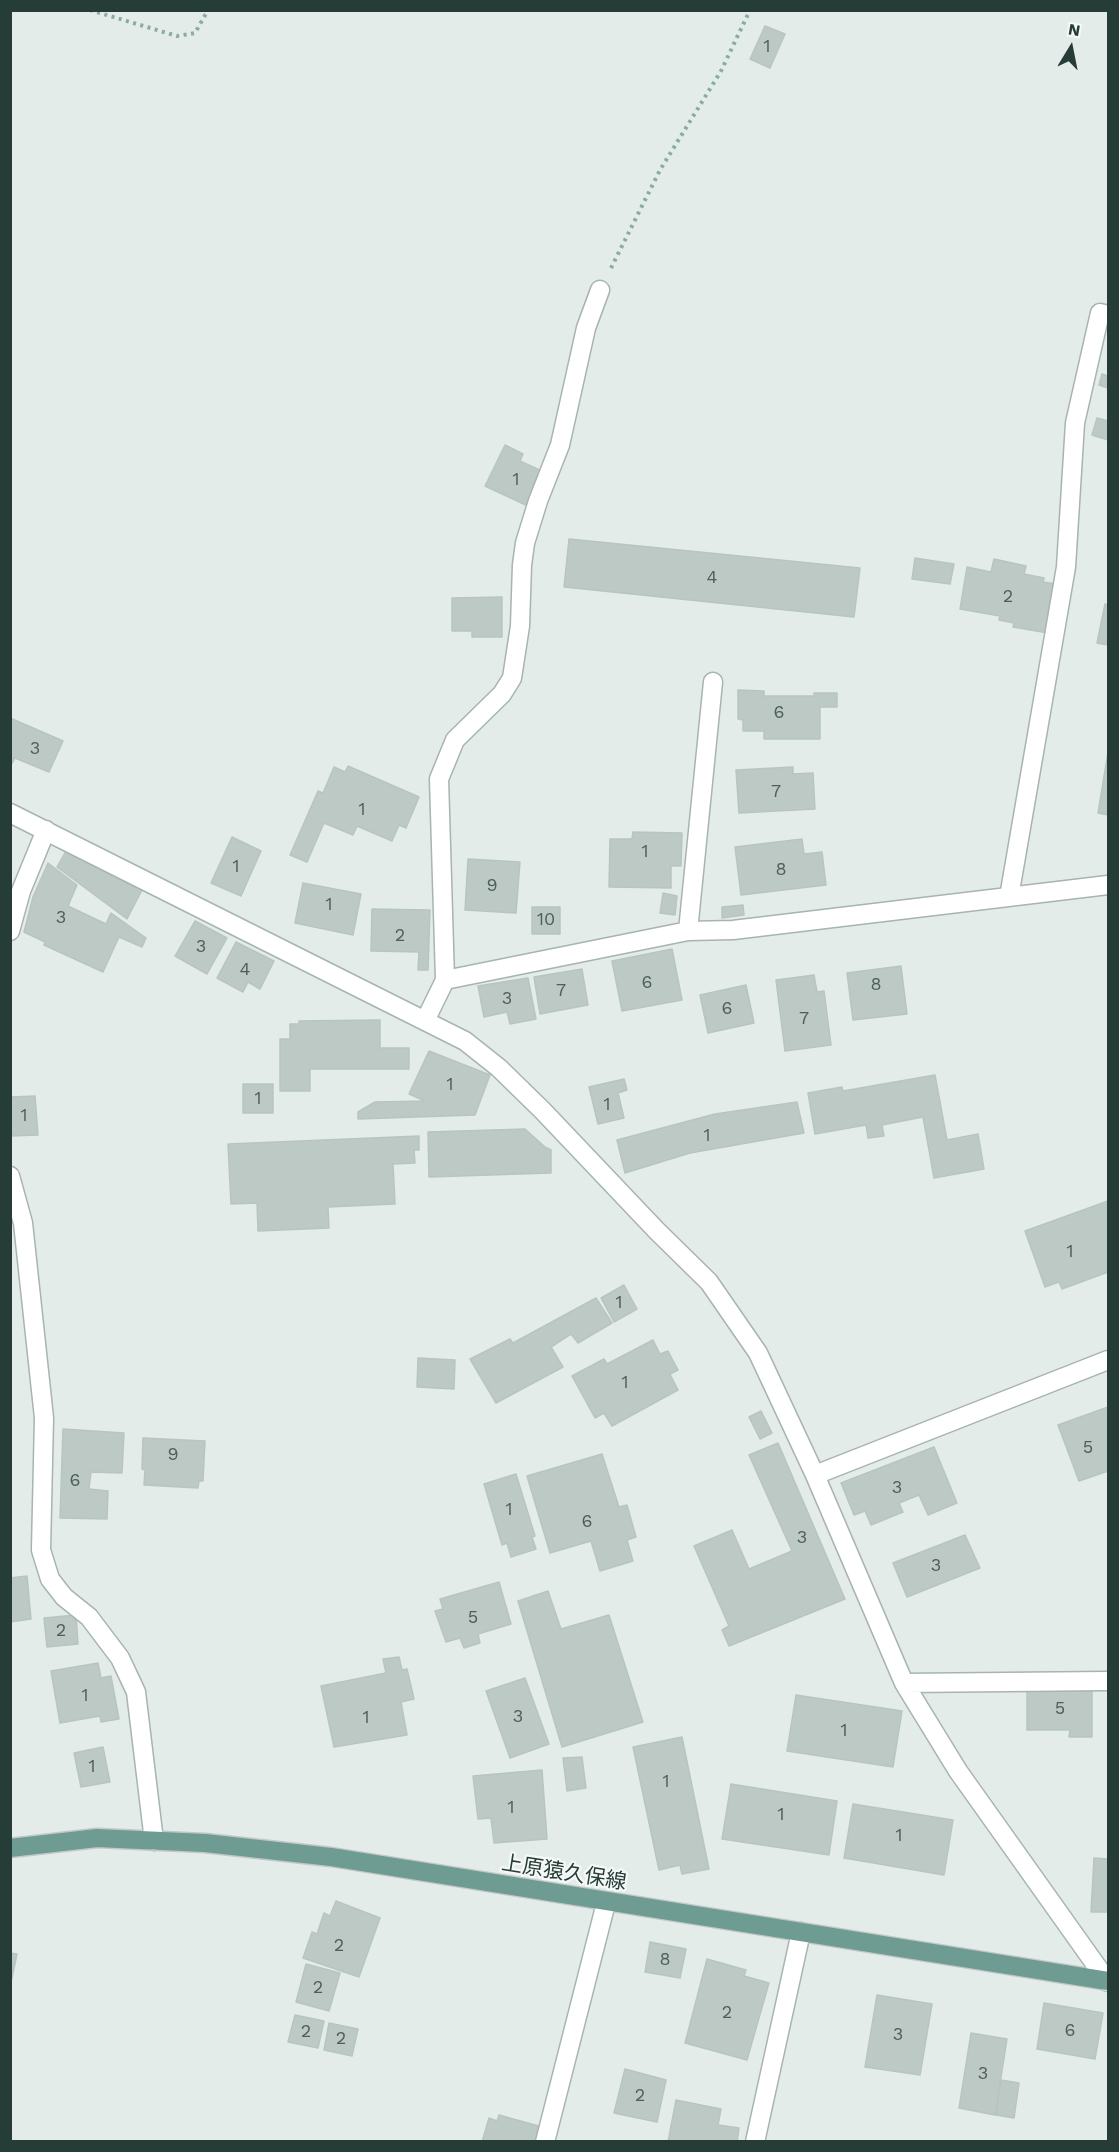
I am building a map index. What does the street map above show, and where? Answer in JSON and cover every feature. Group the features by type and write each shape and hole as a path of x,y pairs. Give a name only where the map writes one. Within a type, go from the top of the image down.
{"main road":[{"name":"上原猿久保線","path":"10,1848 97,1838 205,1843 331,1857 1108,1982"}],"street":[{"path":"425,1021 445,980 439,779 455,740 502,694 512,678 520,626 525,543 538,501 560,445 586,328 600,290"},
{"path":"1009,897 1066,567 1075,423 1100,313 1108,315"},
{"path":"688,931 713,682"},
{"path":"10,813 465,1041 499,1068 543,1111 709,1282 758,1353 815,1475 904,1683 958,1771 1108,1982"},
{"path":"10,931 21,891 46,830"},
{"path":"445,980 688,931 733,930 1108,885"},
{"path":"10,1176 23,1223 44,1418 41,1550 50,1579 64,1597 89,1617 120,1658 136,1692 154,1841"},
{"path":"815,1475 1108,1360"},
{"path":"904,1683 1108,1681"},
{"path":"545,2142 606,1903"},
{"path":"755,2142 801,1932"}],"path":[{"path":"90,10 177,36 195,33 207,10"},
{"path":"600,290 660,170 721,71 750,10"}],"building":[{"path":"765,26 785,34 770,68 750,59"},
{"path":"1102,374 1108,376 1108,388 1099,385"},
{"path":"1097,418 1108,421 1108,440 1092,435"},
{"path":"505,445 523,454 520,461 546,473 530,507 485,486"},
{"path":"569,539 860,568 854,617 564,587"},
{"path":"915,558 954,564 950,584 912,579"},
{"path":"994,559 1026,566 1024,574 1044,578 1043,582 1056,584 1048,633 1013,627 1014,623 999,620 1000,616 960,609 967,567 991,572"},
{"path":"502,597 502,637 472,637 472,631 452,631 452,598"},
{"path":"1105,604 1108,605 1108,645 1097,643"},
{"path":"738,690 764,691 764,696 814,696 814,693 837,693 837,707 820,707 820,739 764,739 764,731 743,731 743,720 738,719"},
{"path":"10,718 63,741 49,772 15,758 10,767"},
{"path":"1108,752 1108,815 1098,813"},
{"path":"348,766 419,797 406,828 399,825 392,841 357,826 353,835 324,823 307,862 290,855 318,791 323,793 334,767 345,772"},
{"path":"793,767 793,774 813,773 815,809 739,813 736,770"},
{"path":"633,832 682,833 681,866 671,866 671,888 609,887 610,839 632,839"},
{"path":"232,837 261,851 241,896 211,883"},
{"path":"802,839 804,854 822,852 826,885 741,895 735,847"},
{"path":"66,851 142,890 127,919 57,867"},
{"path":"468,859 520,862 516,913 465,910"},
{"path":"48,863 77,885 68,906 106,924 111,913 146,938 142,947 119,937 103,972 44,945 45,942 24,932 33,897"},
{"path":"303,883 361,894 353,935 295,923"},
{"path":"663,893 677,896 675,915 660,913"},
{"path":"743,905 744,915 722,918 722,907"},
{"path":"532,907 560,907 560,934 532,934"},
{"path":"372,909 430,910 428,970 418,970 419,952 371,951"},
{"path":"195,921 227,938 207,974 175,956"},
{"path":"236,942 274,961 260,989 248,982 243,992 217,978"},
{"path":"672,949 682,1000 622,1011 612,961"},
{"path":"901,966 907,1014 853,1020 847,973"},
{"path":"582,969 588,1005 540,1014 534,977"},
{"path":"814,975 817,992 824,991 831,1045 785,1051 776,980"},
{"path":"528,978 536,1019 510,1024 507,1012 484,1017 478,986"},
{"path":"746,985 754,1023 708,1033 700,995"},
{"path":"380,1020 380,1048 409,1048 409,1069 310,1069 310,1091 280,1091 280,1039 290,1039 290,1024 299,1024 299,1021"},
{"path":"429,1051 490,1075 475,1115 358,1119 358,1112 375,1102 425,1101 409,1094"},
{"path":"935,1075 947,1140 978,1134 984,1169 934,1178 923,1117 882,1125 884,1136 868,1138 866,1125 815,1134 808,1093 842,1087 843,1091"},
{"path":"624,1079 627,1090 618,1093 624,1118 598,1124 589,1087"},
{"path":"243,1084 273,1084 273,1113 243,1113"},
{"path":"35,1096 38,1135 10,1136 10,1097"},
{"path":"797,1102 804,1133 690,1153 625,1173 617,1140 715,1114"},
{"path":"525,1129 551,1150 551,1173 429,1177 428,1132"},
{"path":"419,1136 419,1150 414,1150 415,1163 393,1164 395,1204 328,1207 329,1228 258,1231 257,1203 231,1204 228,1144"},
{"path":"1108,1201 1108,1272 1062,1289 1059,1282 1045,1287 1025,1231"},
{"path":"624,1285 637,1309 614,1322 601,1298"},
{"path":"596,1298 612,1323 578,1343 571,1334 551,1347 563,1367 496,1403 470,1359 510,1339 513,1343"},
{"path":"653,1340 660,1354 668,1351 678,1370 670,1374 678,1390 612,1426 604,1413 595,1418 572,1376 604,1359 607,1364"},
{"path":"418,1358 455,1360 454,1389 417,1387"},
{"path":"1108,1407 1108,1471 1079,1481 1058,1425"},
{"path":"761,1411 772,1433 760,1439 749,1417"},
{"path":"63,1429 124,1433 122,1473 91,1472 89,1489 108,1491 107,1519 60,1518"},
{"path":"143,1438 205,1441 203,1481 199,1481 198,1488 144,1485"},
{"path":"778,1443 845,1599 729,1646 722,1630 729,1626 694,1546 732,1530 749,1569 792,1551 749,1455"},
{"path":"934,1447 957,1503 928,1515 919,1495 899,1503 903,1512 871,1525 865,1511 854,1515 841,1483"},
{"path":"602,1454 619,1507 627,1505 636,1537 627,1540 633,1561 600,1571 591,1541 550,1553 527,1476"},
{"path":"516,1474 535,1536 532,1537 536,1549 511,1557 507,1543 502,1545 484,1484"},
{"path":"965,1535 980,1568 907,1597 893,1563"},
{"path":"27,1576 31,1619 10,1622 10,1578"},
{"path":"499,1582 511,1624 478,1634 480,1643 464,1648 460,1638 446,1642 435,1611 443,1609 440,1599"},
{"path":"548,1591 561,1629 609,1615 643,1722 562,1747 518,1601"},
{"path":"76,1615 78,1644 47,1647 44,1618"},
{"path":"399,1657 402,1670 407,1669 414,1699 401,1702 407,1735 334,1747 321,1686 386,1673 383,1659"},
{"path":"98,1663 101,1678 111,1676 119,1719 101,1722 100,1716 60,1723 51,1671"},
{"path":"525,1678 549,1744 510,1758 486,1691"},
{"path":"1092,1688 1092,1737 1069,1737 1070,1730 1027,1730 1027,1689"},
{"path":"796,1695 902,1711 893,1767 787,1751"},
{"path":"682,1737 709,1869 682,1874 680,1865 659,1870 633,1747"},
{"path":"103,1747 110,1782 81,1787 74,1753"},
{"path":"582,1757 586,1788 567,1791 563,1758"},
{"path":"542,1770 547,1839 494,1843 491,1818 478,1819 473,1776"},
{"path":"731,1784 837,1801 829,1855 722,1839"},
{"path":"853,1804 953,1820 944,1875 844,1858"},
{"path":"1094,1858 1108,1859 1108,1912 1091,1912"},
{"path":"336,1901 380,1918 359,1977 303,1958 312,1932 317,1934 324,1913 330,1916"},
{"path":"650,1942 686,1949 680,1978 645,1972"},
{"path":"10,1953 17,1954 11,1982 10,1982"},
{"path":"707,1959 746,1970 744,1976 769,1983 747,2060 685,2043"},
{"path":"306,1964 340,1973 329,2011 296,2002"},
{"path":"877,1995 932,2004 920,2075 865,2067"},
{"path":"1044,2003 1103,2013 1095,2059 1037,2049"},
{"path":"295,2015 324,2021 318,2048 288,2042"},
{"path":"329,2023 358,2029 352,2056 324,2050"},
{"path":"971,2033 1007,2039 995,2115 959,2108"},
{"path":"625,2069 666,2080 657,2122 614,2113"},
{"path":"1001,2080 1019,2083 1014,2118 996,2115"},
{"path":"676,2100 721,2109 718,2125 739,2128 737,2142 668,2142"},
{"path":"499,2115 542,2127 538,2142 482,2142 489,2118 497,2121"}]}
